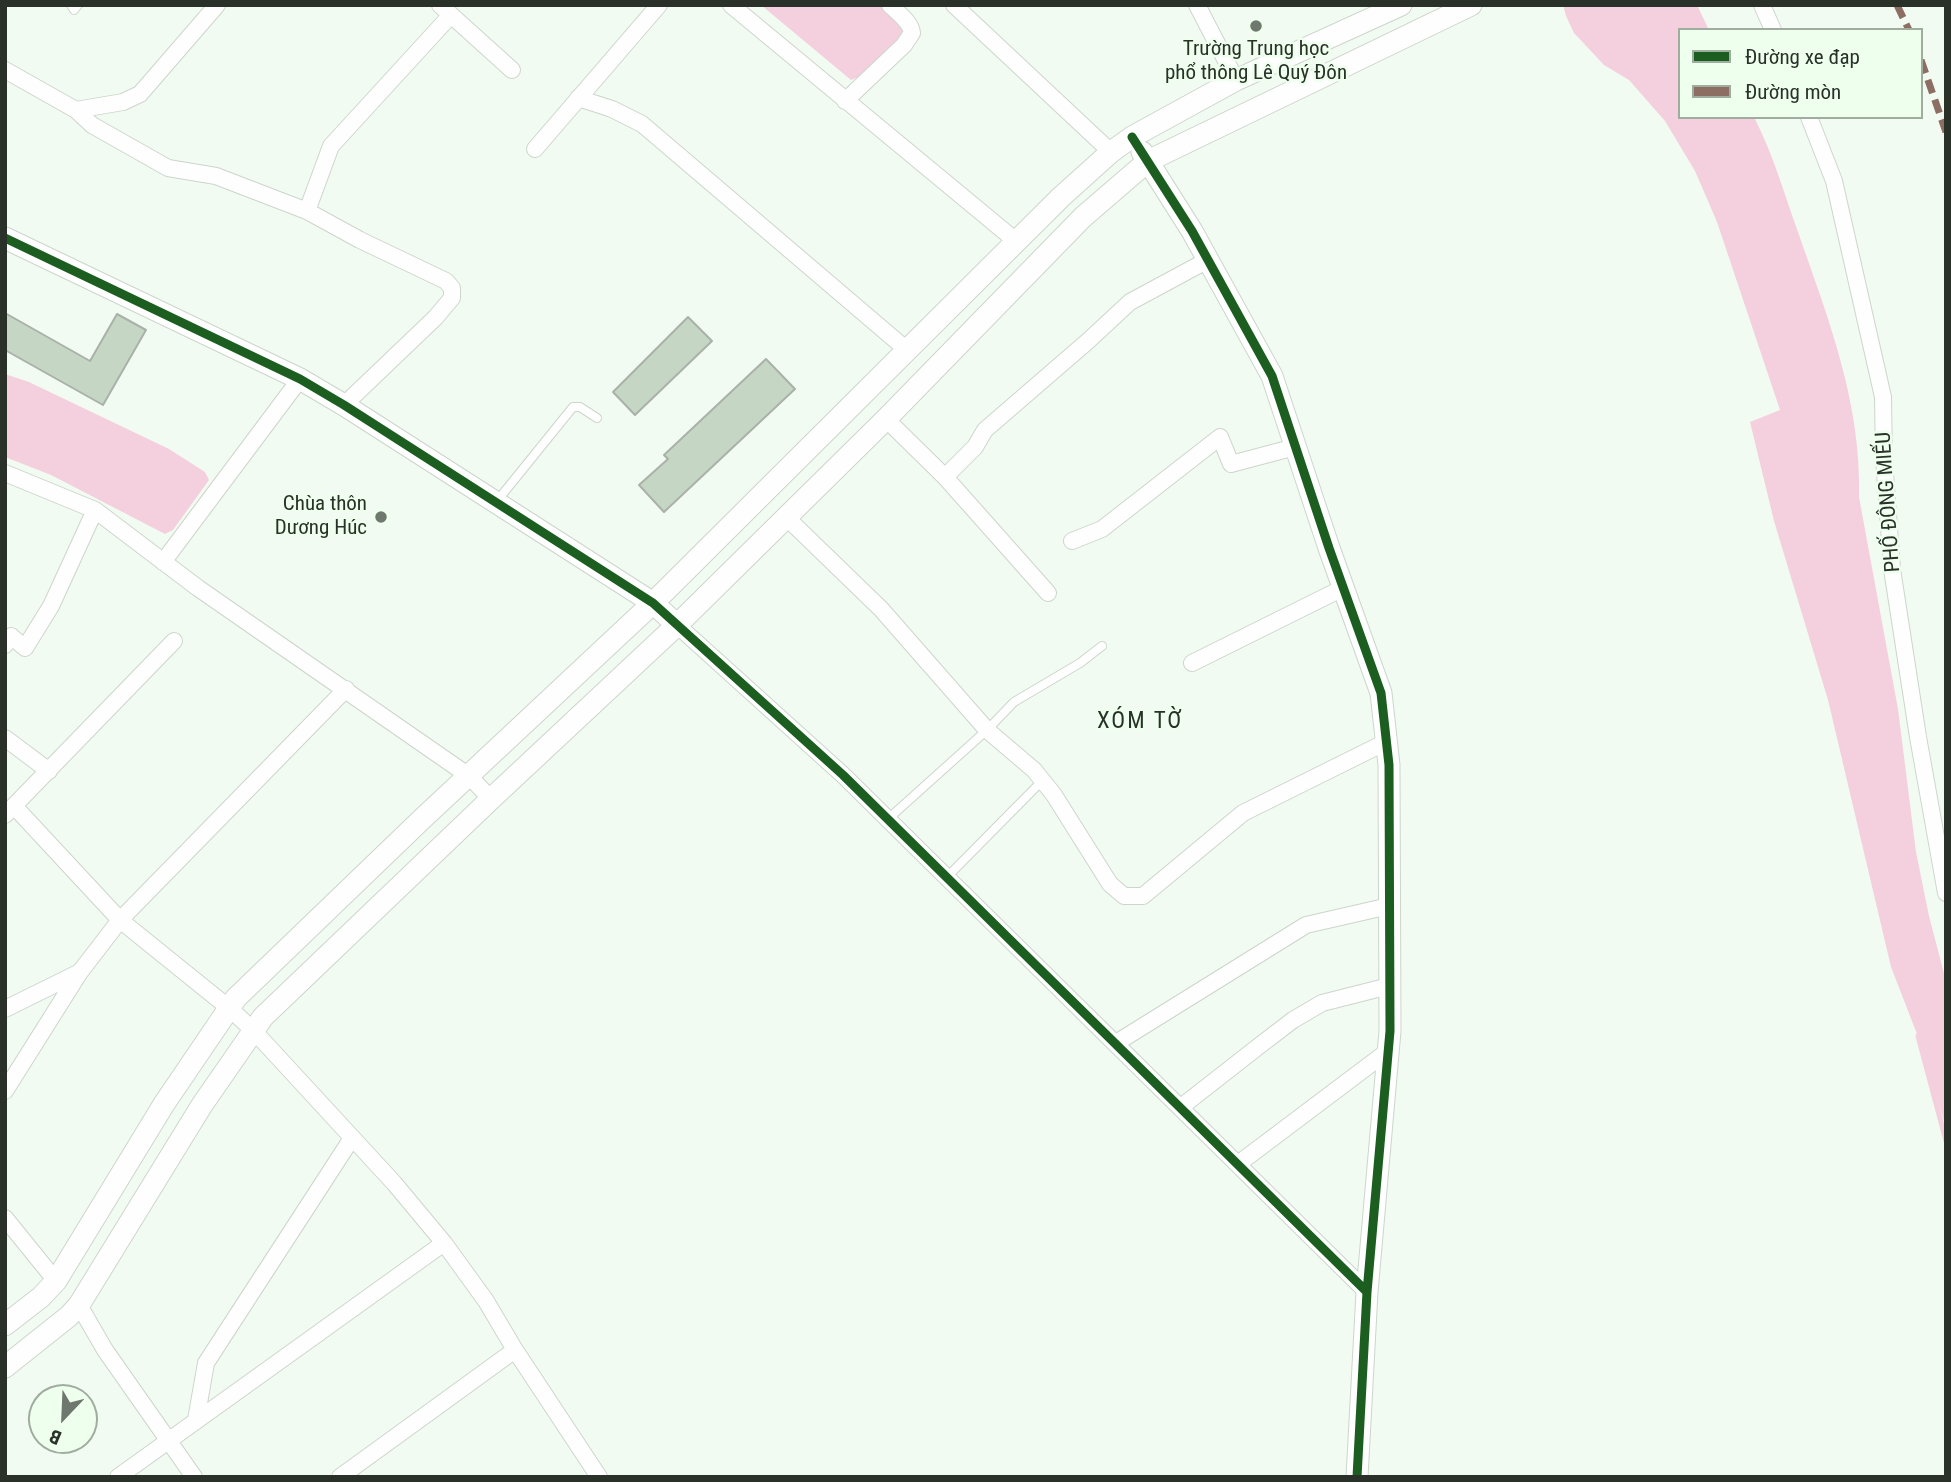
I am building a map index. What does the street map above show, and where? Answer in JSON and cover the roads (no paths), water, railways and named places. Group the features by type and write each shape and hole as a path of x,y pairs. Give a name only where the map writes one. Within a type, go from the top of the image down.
{"main road":[{"path":"5,1325 41,1297 56,1281 164,1104 236,998 653,603 1016,241 1111,152 1132,137 1236,80 1401,5"},
{"path":"5,1367 79,1306 202,1105 263,1017 787,519 1083,217 1148,161 1428,15 1471,5"},
{"path":"1132,137 1208,260 1272,376 1381,693 1389,765 1390,986 1388,1051 1367,1292 1357,1477"},
{"path":"5,239 300,379 653,603 677,625"},
{"path":"56,1281 79,1306"}],"street":[{"path":"76,110 123,102 140,94 217,5"},
{"path":"534,149 659,5"},
{"path":"731,5 1016,241"},
{"path":"845,101 904,45 912,33 912,28 890,5"},
{"path":"954,5 1111,152"},
{"path":"1197,5 1236,80"},
{"path":"1762,5 1772,28"},
{"path":"307,211 331,146 446,10 512,70"},
{"path":"5,70 76,110 92,125 169,169 216,176 307,211 446,281 452,288 452,298 435,318 344,405"},
{"path":"578,98 612,109 642,124 907,350"},
{"name":"PHỐ ĐÔNG MIẾU","path":"1810,119 1834,181 1883,397 1884,459 1892,569 1946,893"},
{"path":"945,477 975,447 985,430 1130,302 1208,260"},
{"path":"163,562 300,379"},
{"path":"886,419 945,477 1048,593"},
{"path":"1072,541 1102,529 1220,438 1231,464 1295,447"},
{"path":"5,473 95,510 163,562 469,776 491,799"},
{"path":"5,645 11,636 25,648 51,606 95,510"},
{"path":"787,519 881,609 987,730 1034,770 1083,838 1110,884 1124,896 1143,896 1243,813 1386,742"},
{"path":"1192,663 1343,588"},
{"path":"677,625 843,775 1367,1292"},
{"path":"174,641 10,810 120,920 253,1030 394,1183 444,1243 486,1301 598,1477"},
{"path":"5,1091 80,972 120,920 346,689"},
{"path":"5,738 49,771"},
{"path":"1116,1043 1306,925 1389,906"},
{"path":"5,1009 80,972"},
{"path":"1181,1107 1285,1027 1322,1003 1390,986"},
{"path":"1238,1164 1388,1051"},
{"path":"196,1420 206,1363 352,1138"},
{"path":"5,1218 56,1281"},
{"path":"118,1477 444,1243"},
{"path":"79,1306 105,1350 194,1477"},
{"path":"340,1477 360,1471 515,1350"}],"lane":[{"path":"71,5 74,10 79,5"},
{"path":"496,503 573,407 580,407 597,418"},
{"path":"888,819 987,730 1014,702 1080,663 1102,646"},
{"path":"947,877 1042,780"}],"waterway":[{"path":"1918,1036 1946,1141"}],"place":[{"name":"Trường Trung học phổ thông Lê Quý Đôn","path":"1256,26"},
{"name":"Chùa thôn Dương Húc","path":"381,517"}],"district":[{"name":"XÓM TỜ","path":"1140,722"}]}
